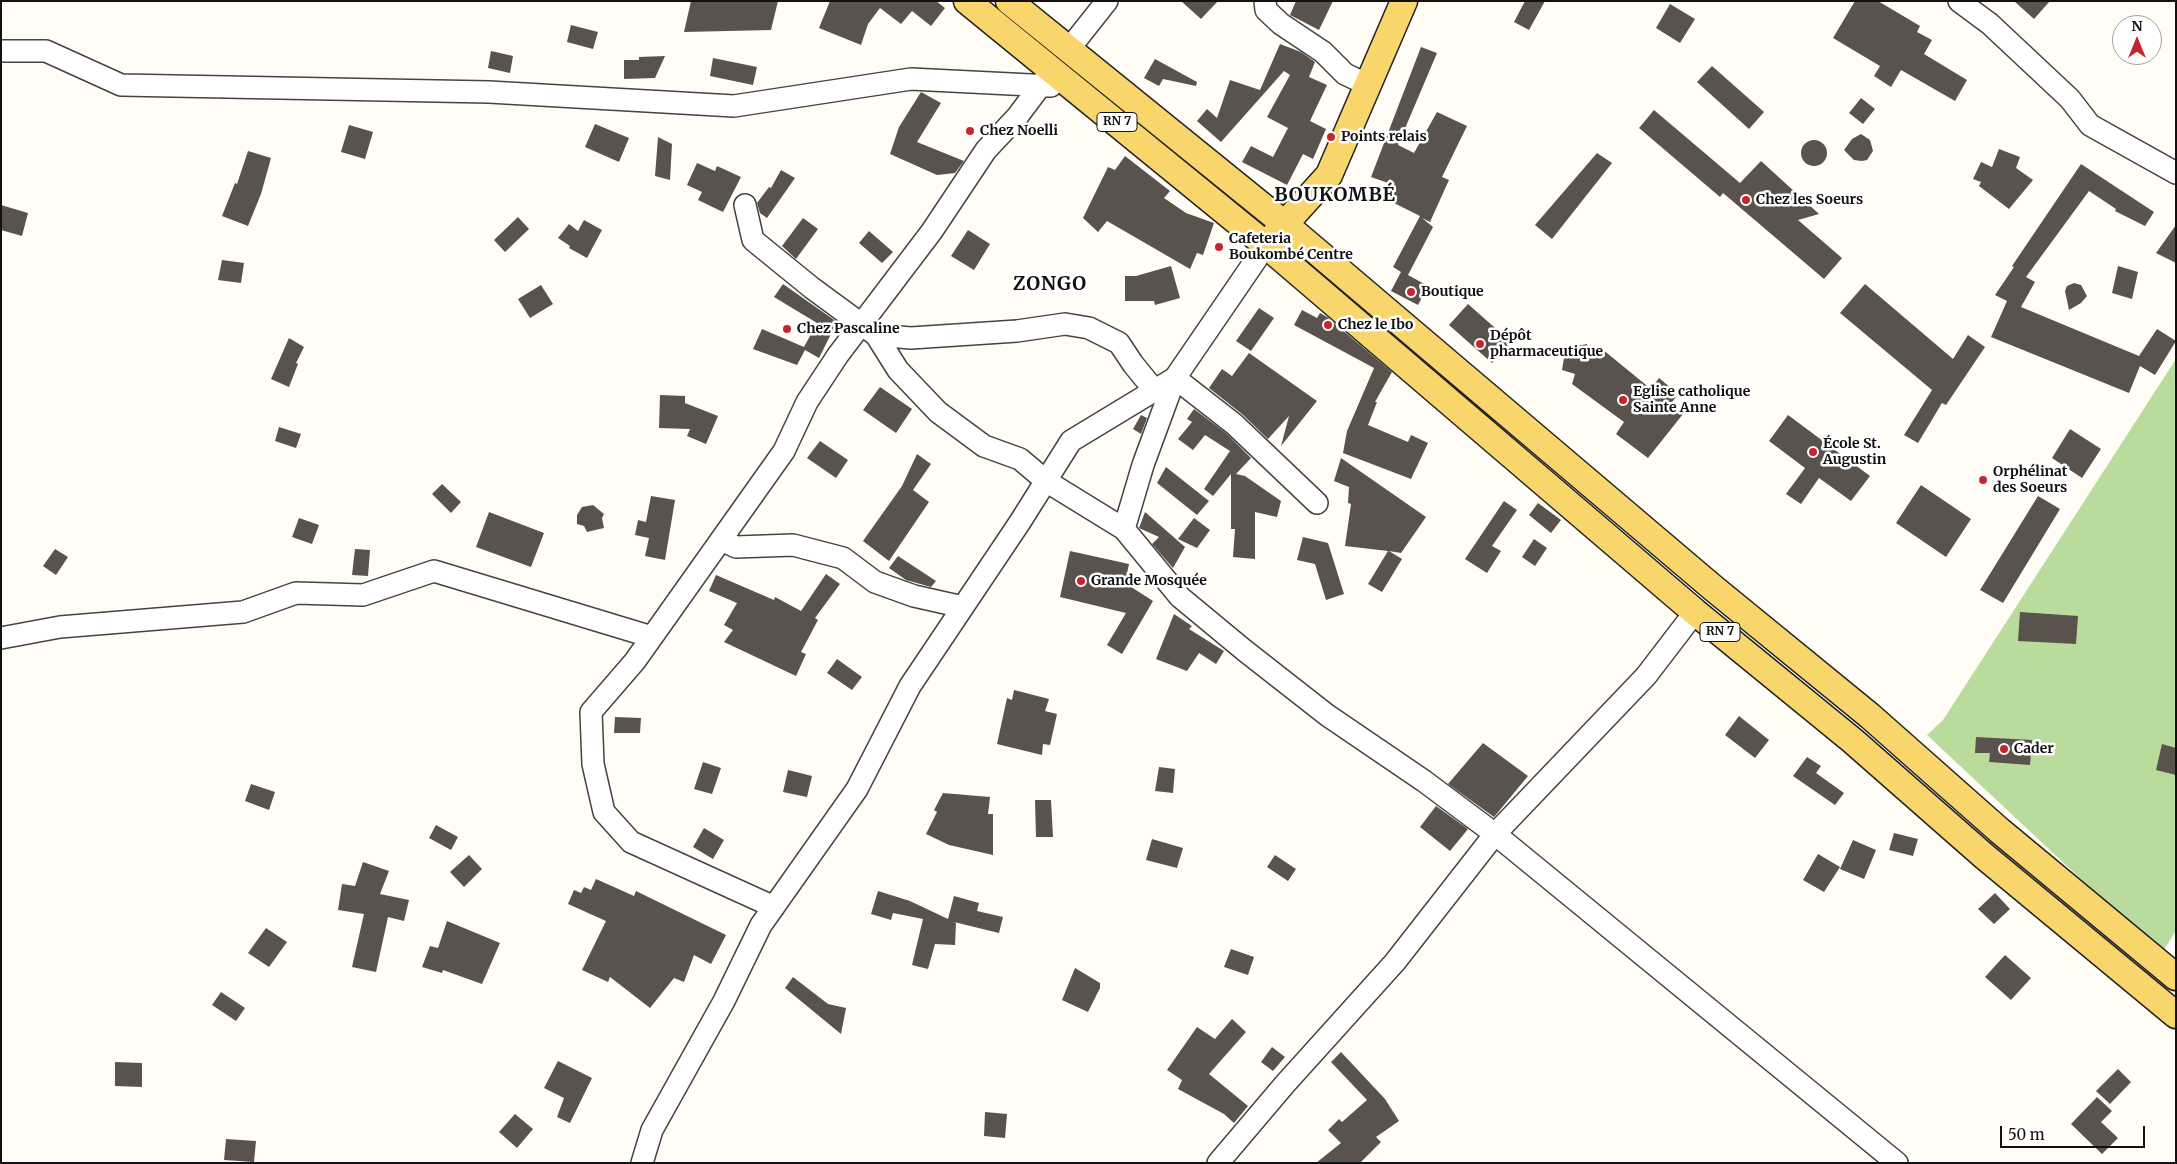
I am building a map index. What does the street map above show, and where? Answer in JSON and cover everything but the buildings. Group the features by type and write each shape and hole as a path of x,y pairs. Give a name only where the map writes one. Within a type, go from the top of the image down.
{"main road":[{"name":"RN 7","path":"967,1 1047,77 1081,92 1266,245 1695,612 1853,740 1984,856 2176,1016"},
{"name":"RN 7","path":"1010,1 1285,224 1712,587 1870,716 2000,831 2176,977"},
{"path":"1266,245 1329,176 1404,1"}],"street":[{"path":"1069,49 1107,1"},
{"path":"1265,1 1266,10 1282,24 1323,52 1345,74 1368,85"},
{"path":"1959,1 1990,24 2055,86 2090,125 2176,173"},
{"path":"1,51 46,51 121,85 489,92 734,106 911,79 1047,77"},
{"path":"774,907 631,842 604,812 593,764 591,712 635,661 784,451 807,402 868,330 986,150 1017,118 1047,77"},
{"path":"745,205 753,240 868,330 898,370 938,412 984,446 1020,460 1046,481 1124,529 1180,597 1244,650 1327,715 1424,781 1496,834 1897,1163"},
{"path":"1124,529 1143,465 1175,378 1266,245"},
{"path":"868,330 911,338 1017,331 1065,324 1089,328 1119,343 1133,364 1155,390"},
{"path":"642,1163 652,1130 724,1001 761,925 857,789 910,686 1071,441 1175,378"},
{"path":"1175,378 1234,424 1317,503"},
{"path":"721,540 736,547 793,545 843,558 875,582 914,596 963,607"},
{"path":"1,638 60,627 244,612 296,593 362,595 434,571 652,637"},
{"path":"1218,1163 1285,1084 1396,962 1496,834 1646,676 1695,612"}],"green space":[{"path":"2176,359 2176,931 2161,954 1927,735 1943,720"}],"place":[{"name":"Chez Noelli","path":"970,131"},
{"name":"Points relais","path":"1331,137"},
{"name":"Chez les Soeurs","path":"1746,200"},
{"name":"Cafeteria Boukombé Centre","path":"1219,247"},
{"name":"Boutique","path":"1411,292"},
{"name":"Chez le Ibo","path":"1328,325"},
{"name":"Chez Pascaline","path":"787,329"},
{"name":"Dépôt pharmaceutique","path":"1480,344"},
{"name":"Eglise catholique Sainte Anne","path":"1623,400"},
{"name":"École St. Augustin","path":"1813,452"},
{"name":"Orphélinat des Soeurs","path":"1983,480"},
{"name":"Grande Mosquée","path":"1081,581"},
{"name":"Cader","path":"2004,749"}],"district":[{"name":"BOUKOMBÉ","path":"1335,196"},
{"name":"ZONGO","path":"1050,285"}]}
